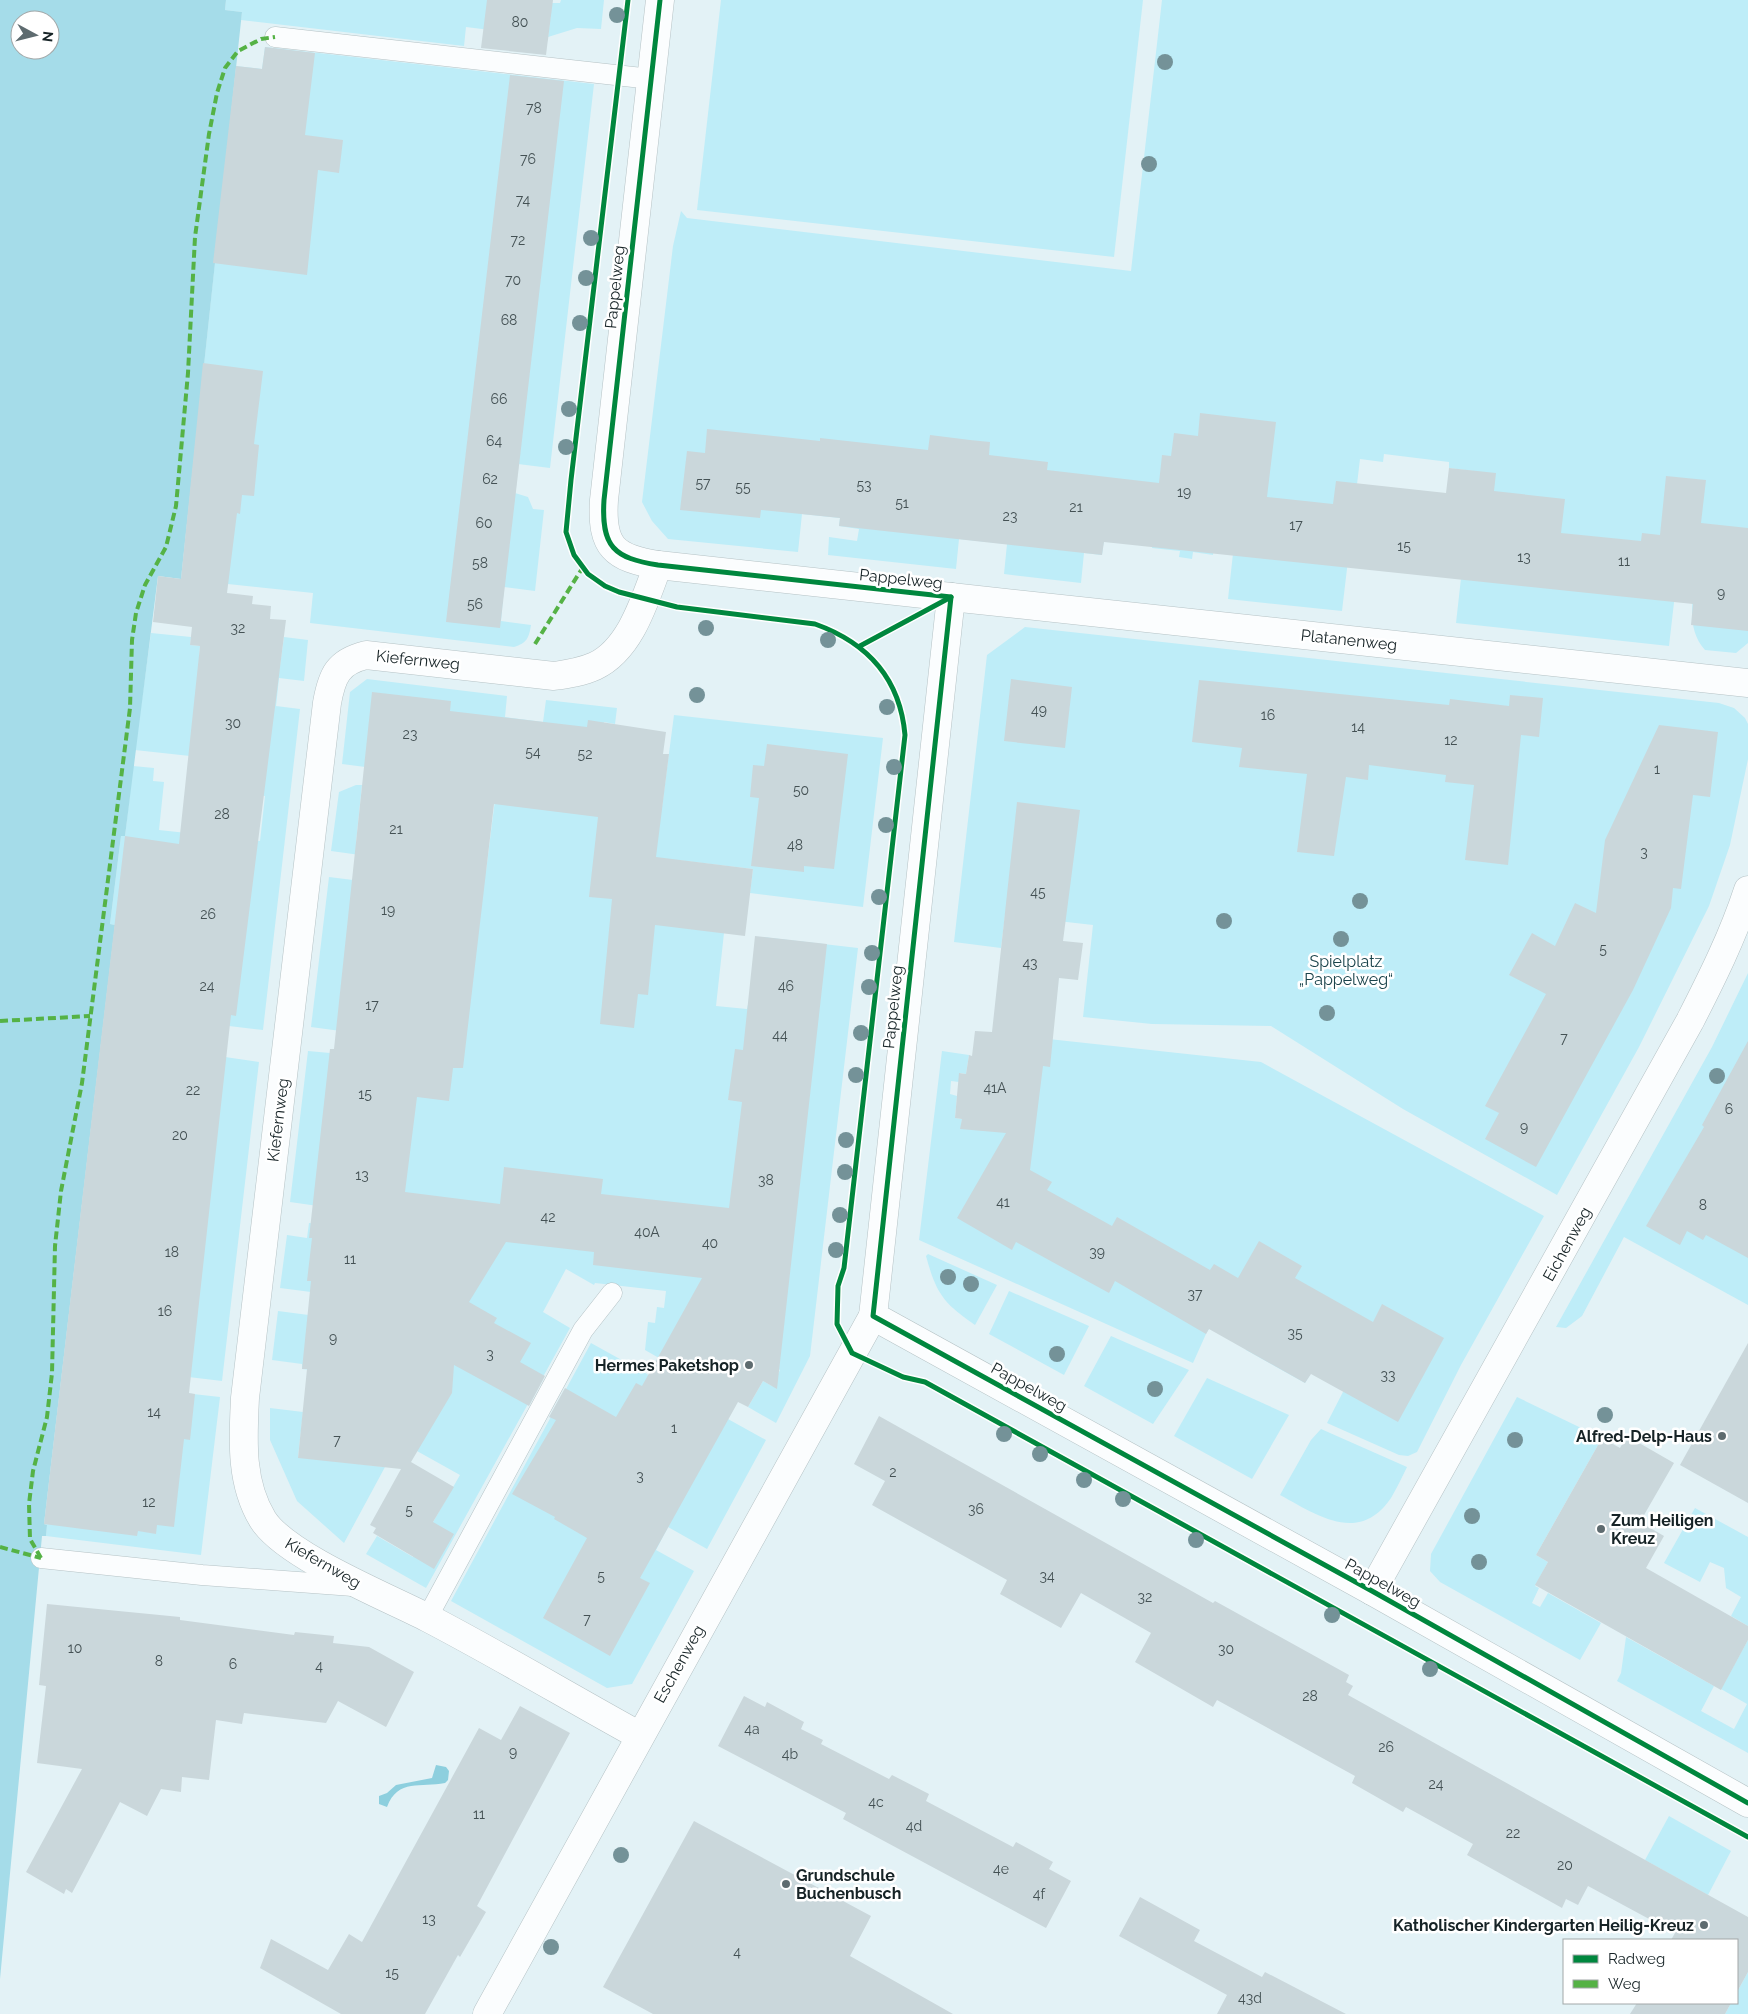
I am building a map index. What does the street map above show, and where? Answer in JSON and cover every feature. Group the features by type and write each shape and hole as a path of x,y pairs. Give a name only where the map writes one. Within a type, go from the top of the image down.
{"street":[{"name":"Pappelweg","path":"660,0 603,514 604,528 608,541 623,556 632,561 658,566 951,597 873,1316 1372,1591 1748,1802"},
{"name":"Kiefernweg","path":"640,1736 427,1618 363,1586 287,1544 274,1534 263,1520 254,1500 246,1475 243,1443 246,1388 330,688 334,676 345,662 366,655 554,676 584,670 596,665 610,655 625,637 640,613 658,566"},
{"name":"Platanenweg","path":"951,597 1748,683"},
{"name":"Eichenweg","path":"1372,1591 1690,1021 1717,968 1748,890"},
{"name":"Eschenweg","path":"487,2014 873,1316"}],"lane":[{"path":"275,37 651,78"},
{"path":"427,1618 583,1330 612,1293"},
{"path":"41,1558 202,1575 363,1586"}],"green space":[{"path":"226,0 487,0 490,30 466,27 464,46 241,20 242,12 225,10"},
{"path":"561,0 604,0 601,29 577,28 548,37 552,3 560,3"},
{"path":"721,0 1143,0 1114,257 697,210"},
{"path":"1162,0 1748,0 1748,643 1736,653 1705,650 1698,640 1692,619 1698,561 1679,559 1669,646 1456,623 1473,471 1449,468 1449,462 1384,454 1383,462 1360,459 1342,611 1228,599 1238,508 1218,506 1213,555 1193,552 1192,559 1179,557 1180,551 1152,548 1154,528 1106,522 1102,555 1084,553 1081,583 1004,574 1007,544 959,539 956,569 828,555 829,537 857,541 859,529 839,526 840,518 802,514 798,552 668,539 652,521 642,502 673,246 681,211 687,218 1131,271"},
{"path":"265,47 594,84 550,468 518,464 515,493 528,497 533,509 544,510 535,591 504,587 501,621 531,625 527,639 522,644 514,647 310,623 313,593 181,579 236,66 262,69"},
{"name":"Spielplatz „Pappelweg“","path":"1025,627 1719,703 1734,708 1745,718 1748,724 1748,759 1730,845 1709,906 1639,1047 1557,1195 1403,1109 1271,1026 1152,1024 1083,1017 1093,925 1005,915 1001,948 954,942 987,655"},
{"path":"151,633 191,637 190,645 200,646 199,657 280,666 284,637 308,640 304,681 279,678 276,706 300,709 263,1030 229,1026 225,1057 259,1062 222,1381 105,1367 103,1384 220,1397 201,1555 46,1536 47,1525 44,1524 115,925 110,924 121,836 125,836 133,766 154,768 153,781 164,782 159,830 260,841 265,796 258,795 245,762 135,750"},
{"path":"367,679 507,696 505,717 543,722 546,700 617,708 615,724 604,722 602,738 662,807 674,715 883,738 863,907 750,893 753,869 677,860 724,933 716,1006 747,1009 763,937 858,948 810,1356 776,1423 748,1407 763,1381 772,1386 780,1370 772,1366 673,1366 645,1350 648,1322 655,1323 657,1307 664,1308 666,1291 595,1283 594,1285 566,1269 543,1312 570,1328 426,1588 366,1554 377,1536 413,1557 460,1475 399,1441 356,1375 302,1369 302,1364 272,1360 278,1311 362,1322 404,1304 280,1288 287,1235 307,1238 309,1223 323,1225 325,1207 290,1202 308,1051 330,1053 422,1042 311,1027 329,877 353,880 396,860 331,851 339,792 356,785 362,785 356,842 434,851 486,871 497,784 342,764 350,692"},
{"path":"1748,973 1748,1305 1624,1237 1582,1316 1566,1328 1556,1327 1712,1047"},
{"path":"1030,1037 1261,1062 1544,1216 1461,1365 1417,1452 1408,1456 1399,1455 1327,1423 1344,1390 1344,1316 1305,1383 1246,1350 1234,1284 1206,1334 1193,1363 919,1240 942,1051 969,1055 966,1074 960,1073 959,1082 951,1081 950,1094 957,1096 955,1118 962,1119 961,1129"},
{"path":"928,1254 997,1285 975,1325 955,1310 942,1296 933,1279 926,1256"},
{"path":"1009,1291 1089,1326 1064,1375 989,1334"},
{"path":"1111,1336 1189,1370 1153,1424 1084,1386"},
{"path":"591,1343 766,1440 707,1549 668,1527 656,1550 694,1571 632,1684 607,1688 451,1601"},
{"path":"1207,1378 1289,1415 1252,1479 1174,1436"},
{"path":"1517,1397 1602,1438 1536,1555 1548,1562 1535,1586 1539,1588 1532,1603 1540,1607 1548,1593 1601,1623 1580,1660 1440,1582 1430,1571 1431,1554"},
{"path":"270,1408 303,1412 298,1457 385,1467 344,1543 297,1501 270,1440"},
{"path":"1321,1429 1407,1467 1391,1498 1379,1512 1365,1520 1352,1523 1337,1522 1308,1511 1280,1495 1311,1440"},
{"path":"1695,1508 1748,1537 1748,1626 1731,1616 1741,1597 1726,1588 1724,1568 1710,1562 1700,1582 1664,1563"},
{"path":"1626,1637 1714,1686 1701,1711 1734,1729 1747,1704 1721,1689 1748,1640 1748,1753 1617,1681 1621,1673"},
{"path":"1669,1816 1731,1851 1708,1895 1645,1860"},
{"path":"1748,1972 1748,2014 1725,2014 1730,2004 1738,2004 1738,1990"}],"shaded area":[{"path":"0,0 226,0 225,10 242,12 181,579 158,576 125,836 121,836 110,924 115,925 44,1524 47,1525 46,1536 42,1536 0,1979"},
{"path":"436,1765 446,1767 449,1771 448,1780 445,1783 404,1788 397,1792 387,1807 379,1804 379,1796 387,1793 396,1785 432,1778"}],"building":[{"path":"487,0 553,0 546,55 481,48"},
{"path":"265,47 315,53 305,135 343,140 339,173 318,170 307,275 213,263 236,66 262,69"},
{"path":"510,75 564,81 500,628 446,622"},
{"path":"203,363 263,371 254,444 259,445 254,496 242,495 240,514 237,513 227,593 253,596 252,604 271,606 270,619 286,620 236,1016 231,1015 189,1393 195,1394 190,1440 184,1439 174,1527 157,1525 156,1534 138,1531 137,1536 44,1524 125,836 179,844 200,646 190,645 192,627 153,622 158,576 181,579"},
{"path":"1200,413 1276,422 1267,497 1333,504 1336,481 1446,493 1449,468 1496,473 1494,491 1565,499 1561,533 1641,541 1642,533 1660,535 1666,476 1706,480 1701,523 1748,528 1748,631 1691,625 1693,604 1104,542 1102,555 839,526 840,518 761,510 760,518 680,510 687,451 705,453 707,429 820,441 820,438 928,450 930,435 990,442 989,455 1048,462 1047,470 1159,483 1162,455 1171,456 1174,433 1198,436"},
{"path":"1011,679 1072,687 1065,748 1004,741"},
{"path":"1199,680 1449,705 1450,699 1509,706 1510,695 1543,698 1539,737 1521,735 1508,865 1465,860 1474,785 1445,782 1446,775 1369,765 1368,780 1346,777 1334,856 1297,852 1307,774 1239,767 1242,748 1192,742"},
{"path":"372,692 451,701 450,711 587,727 588,720 666,732 663,754 669,754 656,857 753,869 745,936 655,925 648,995 638,994 634,1028 600,1024 612,899 589,897 598,817 494,804 463,1068 453,1068 449,1101 417,1097 405,1192 500,1204 504,1167 603,1179 601,1194 729,1208 742,1102 728,1100 735,1049 743,1050 755,936 827,944 777,1389 763,1381 748,1407 738,1402 640,1578 650,1583 610,1656 543,1618 587,1538 554,1519 555,1517 512,1494 556,1420 549,1417 565,1388 616,1417 636,1383 642,1386 702,1278 593,1265 594,1252 506,1242 469,1302 497,1318 494,1323 531,1343 520,1362 545,1376 529,1406 454,1365 452,1393 411,1462 454,1487 433,1522 454,1534 434,1569 373,1533 376,1528 370,1525 401,1469 298,1458 307,1369 302,1369 311,1281 307,1281 312,1238 309,1238 330,1049 334,1049"},
{"path":"1659,725 1718,732 1710,797 1693,795 1681,889 1673,888 1671,908 1633,990 1536,1167 1485,1139 1499,1113 1485,1106 1546,994 1509,975 1532,933 1555,946 1575,903 1596,913 1605,840"},
{"path":"767,744 848,754 834,869 804,866 804,872 751,866 759,798 750,797 753,765 764,766"},
{"path":"1017,802 1080,810 1063,941 1083,943 1078,980 1059,978 1050,1067 1043,1066 1030,1170 1052,1182 1047,1190 1112,1226 1117,1217 1210,1270 1214,1264 1238,1278 1259,1241 1302,1266 1295,1278 1373,1322 1382,1304 1444,1338 1398,1422 1311,1374 1305,1383 1209,1329 1206,1334 1115,1281 1109,1293 1016,1242 1012,1250 957,1218 1006,1133 960,1129 962,1119 955,1118 959,1073 966,1074 969,1055 972,1056 975,1031 992,1032"},
{"path":"1748,1041 1748,1258 1706,1235 1703,1240 1687,1231 1680,1245 1646,1226 1704,1127 1702,1125"},
{"name":"Alfred-Delp-Haus","path":"1748,1343 1748,1503 1680,1465"},
{"path":"879,1416 1213,1603 1215,1601 1349,1675 1346,1682 1353,1686 1348,1695 1748,1917 1748,1972 1738,1990 1738,1939 1672,1939 1675,1933 1588,1886 1578,1905 1566,1899 1562,1908 1467,1855 1473,1844 1406,1807 1403,1812 1352,1783 1355,1776 1217,1700 1213,1707 1135,1662 1151,1633 1081,1593 1061,1628 1000,1594 1007,1580 872,1505 885,1481 854,1464"},
{"name":"Zum Heiligen Kreuz","path":"1627,1436 1674,1463 1640,1522 1664,1536 1646,1568 1748,1626 1748,1640 1721,1690 1535,1585 1548,1562 1536,1555 1602,1438 1620,1448"},
{"path":"47,1604 180,1617 180,1620 294,1635 295,1632 334,1636 333,1643 369,1647 414,1672 386,1727 338,1701 326,1723 244,1713 242,1724 216,1720 209,1780 182,1777 181,1792 161,1789 147,1816 120,1802 72,1893 66,1889 64,1894 26,1872 82,1769 37,1763 46,1686 39,1685"},
{"path":"744,1696 765,1707 767,1702 804,1722 801,1729 823,1740 821,1744 889,1779 892,1775 929,1794 926,1801 1013,1847 1016,1842 1053,1862 1049,1869 1071,1881 1046,1928 843,1819 846,1813 718,1746"},
{"path":"520,1706 570,1733 477,1906 486,1912 460,1957 458,1955 425,2014 341,2014 260,1968 271,1939 328,1970 349,1934 362,1942 479,1728 501,1740"},
{"path":"694,1821 871,1916 850,1956 953,2014 653,2014 603,1987"},
{"path":"1140,1897 1200,1930 1194,1941 1262,1977 1265,1972 1346,2014 1217,2014 1227,1995 1119,1936"},
{"path":"1636,2004 1730,2004 1725,2014 1630,2014"}],"marked path":[{"path":"41,1558 30,1539 29,1504 33,1471 47,1417 52,1373 55,1246 61,1191 82,1083 130,708 132,640 136,613 145,585 166,547 176,506 188,373 195,237 209,134 217,93 225,68 238,51 261,39 275,37"},
{"path":"535,644 583,567"},
{"path":"0,1021 90,1016"},
{"path":"0,1547 41,1558"}],"cycle path":[{"path":"628,0 571,480 566,532 574,555 588,574 605,586 619,592 677,607 815,624 834,632 851,641 878,665 896,696 902,715 905,735 844,1268 838,1286 837,1324 852,1353 903,1377 925,1382 1748,1837"},
{"path":"660,0 604,500 605,529 608,539 613,548 621,554 658,565 951,597 873,1316 1372,1591 1748,1803"},
{"path":"860,646 951,597"}],"place":[{"name":"Hermes Paketshop","path":"749,1365"},
{"name":"Alfred-Delp-Haus","path":"1722,1436"},
{"name":"Zum Heiligen Kreuz","path":"1601,1529"},
{"name":"Grundschule Buchenbusch","path":"786,1884"},
{"name":"Katholischer Kindergarten Heilig-Kreuz","path":"1704,1925"}]}
